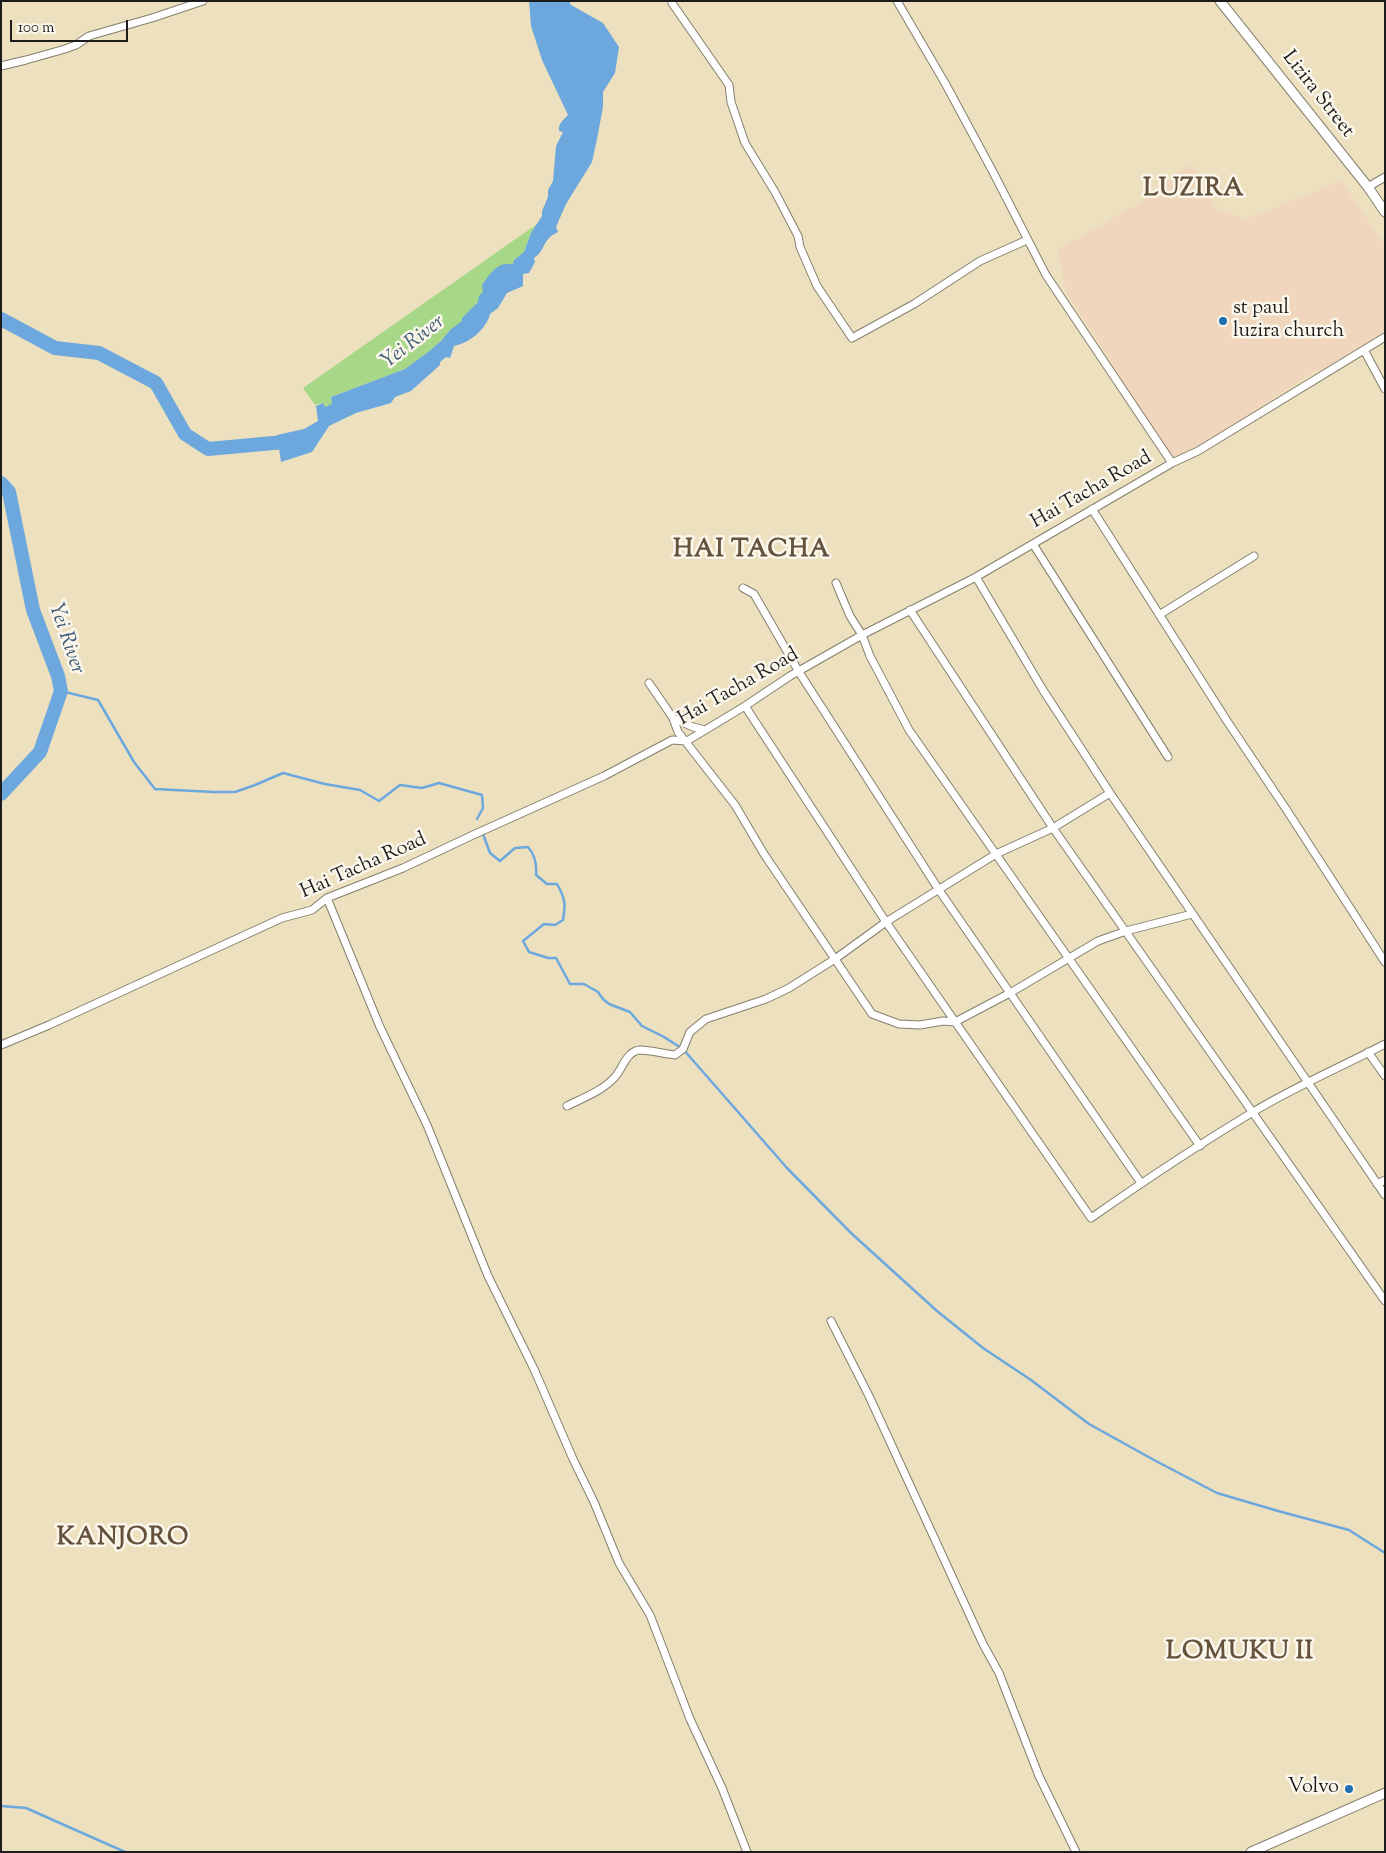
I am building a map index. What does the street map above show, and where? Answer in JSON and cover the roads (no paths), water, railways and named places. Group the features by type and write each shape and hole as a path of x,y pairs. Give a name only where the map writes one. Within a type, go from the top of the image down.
{"street":[{"path":"1,66 65,49 76,45 89,36 162,16 203,1"},
{"path":"897,1 980,148 1046,275 1172,463"},
{"name":"Lizira Street","path":"1220,1 1368,187 1385,212"},
{"path":"672,3 729,86 731,102 744,143 775,192 793,227 818,286 852,338 914,304 980,261 1027,240"},
{"path":"1368,187 1385,177"},
{"name":"Hai Tacha Road","path":"1,1045 50,1025 282,918 312,910 327,898 403,868 604,776 672,740 687,741 790,676 862,635 976,578 1172,463 1198,451 1385,337"},
{"path":"1364,350 1385,389"},
{"path":"1092,509 1385,962"},
{"path":"1033,544 1168,757"},
{"path":"1159,614 1254,556"},
{"path":"976,578 1043,690 1110,793 1385,1195"},
{"path":"836,583 850,616 862,635 870,656 909,730 1200,1146"},
{"path":"743,588 754,594 799,672 939,890 1141,1183"},
{"path":"910,610 1053,828 1385,1301"},
{"path":"649,684 673,718 678,732 687,741 735,805 764,854 872,1014 900,1024 920,1025 943,1021 955,1022 1010,993 1098,941 1126,931 1192,914"},
{"path":"745,706 886,922 1091,1218 1141,1183 1253,1112 1307,1082 1385,1044"},
{"path":"673,718 692,727 705,730"},
{"path":"567,1106 592,1094 614,1079 628,1056 633,1053 640,1050 678,1054 683,1049 690,1032 706,1018 766,999 789,988 835,959 886,922 996,854 1053,828 1110,793"},
{"path":"327,898 380,1026 426,1125 488,1276 534,1369 620,1563 650,1615 690,1719 722,1788 747,1852"},
{"path":"1368,1052 1385,1076"},
{"path":"1377,1184 1385,1180"},
{"path":"831,1321 869,1396 983,1644 999,1673 1039,1776 1076,1852"},
{"path":"1251,1852 1384,1795"}],"water":[{"path":"529,1 569,1 571,5 603,23 619,47 615,73 603,92 603,107 592,162 566,204 556,227 558,232 546,241 541,251 534,258 535,262 529,273 523,274 523,286 507,293 498,308 490,314 481,330 471,339 454,346 450,358 446,357 440,362 440,365 411,391 395,397 391,403 356,413 329,426 312,452 281,462 277,435 304,429 318,421 316,406 323,403 325,407 332,404 331,397 405,369 428,352 462,321 462,318 478,302 479,296 483,292 482,285 492,272 501,265 513,264 514,260 524,252 531,233 542,216 542,211 548,197 548,190 553,181 556,146 563,132 559,131 559,126 568,115 542,60 531,26"}],"waterway":[{"name":"Yei River","path":"1,319 55,348 99,353 156,383 185,434 208,449 295,441"},
{"name":"Yei River","path":"1,483 9,492 33,610 58,676 61,691 40,752 1,794"},
{"path":"61,691 98,700 134,762 155,789 235,792 283,773 325,784 360,790 379,801 400,785 422,788 439,783 482,795 483,808 477,819"},
{"path":"483,834 490,853 500,861 515,848 528,847 535,860 536,875 547,884 557,884 562,893 565,905 563,920 555,925 544,924 523,941 529,952 548,958 556,958 570,984 584,984 598,992 609,1004 630,1012 642,1026 683,1049 787,1168 851,1233 937,1311 983,1348 1031,1380 1089,1424 1217,1493 1349,1530 1385,1553"},
{"path":"1,1806 26,1808 125,1852"}],"place":[{"name":"st paul luzira church","path":"1223,321"},
{"name":"Volvo","path":"1349,1789"}],"district":[{"name":"LUZIRA","path":"1194,191"},
{"name":"HAI TACHA","path":"752,552"},
{"name":"KANJORO","path":"123,1540"},
{"name":"LOMUKU II","path":"1240,1654"}]}
